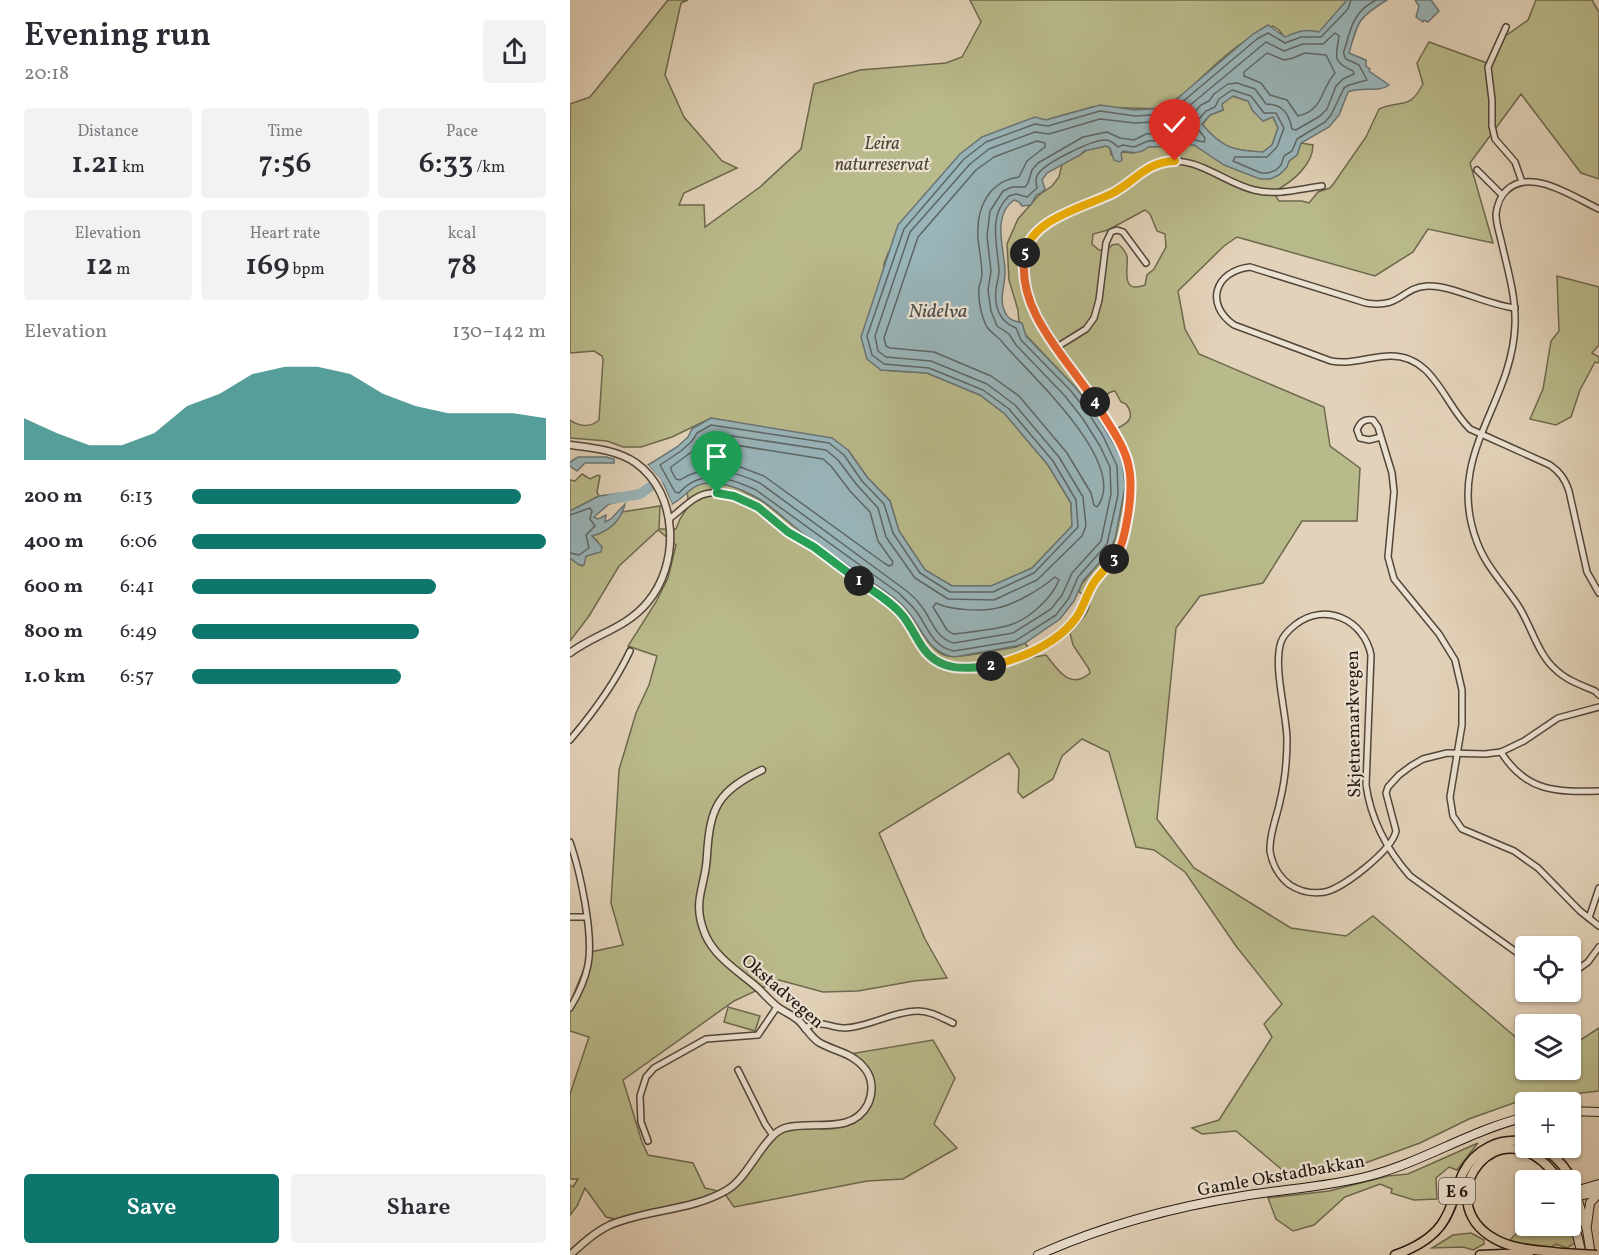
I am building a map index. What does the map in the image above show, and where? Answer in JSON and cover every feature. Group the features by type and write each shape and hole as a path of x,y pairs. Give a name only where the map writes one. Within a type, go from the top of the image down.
{"highway":[{"name":"E 6","path":"1395,1255 1423,1242 1440,1226 1451,1208 1462,1174 1472,1159 1494,1144 1503,1141 1515,1142"},
{"name":"E 6","path":"1550,1170 1540,1159 1525,1152 1508,1149 1491,1154 1479,1163 1470,1177 1467,1193 1474,1219 1491,1237 1514,1246 1562,1253"},
{"path":"1554,1158 1565,1170"},
{"name":"E 6","path":"1480,1255 1562,1253 1597,1255"}],"main road":[{"path":"1581,1109 1599,1109"},
{"name":"Gamle Okstadbakkan","path":"1038,1255 1101,1231 1182,1208 1242,1196 1325,1185 1371,1176 1476,1132 1515,1120"},
{"path":"1581,1192 1599,1184"},
{"path":"1581,1194 1599,1192"},
{"path":"1587,1230 1590,1203 1599,1192"},
{"path":"1581,1215 1587,1230 1591,1255"},
{"path":"1577,1236 1582,1255"}],"street":[{"path":"1506,27 1488,67 1492,126 1495,139 1515,162 1522,182"},
{"path":"669,519 692,500 704,494 725,494 742,499 758,507 788,532 814,547 891,604 903,616 924,650 936,661 955,669 970,668 1012,660 1030,653 1052,640 1070,625 1084,605 1095,582 1115,558 1122,545 1131,493 1131,474 1125,451 1085,386 1043,328 1033,306 1024,263 1026,248 1030,241 1041,229 1057,218 1110,195 1147,168 1167,162 1199,165 1233,183 1262,192 1283,192 1322,186"},
{"path":"1477,170 1502,195"},
{"path":"1599,209 1542,183 1522,182 1511,187 1502,195 1496,216 1512,283 1515,329 1511,356 1502,386 1480,434 1472,460 1468,499 1470,521 1487,562 1519,607 1553,668 1599,695"},
{"path":"1057,348 1086,329 1094,318 1099,300 1106,243 1111,232 1117,230 1123,232 1146,263"},
{"path":"1515,308 1499,306 1438,287 1426,286 1413,289 1390,304 1366,303 1250,267 1239,268 1229,274 1222,280 1217,290 1219,311 1234,325 1331,361 1356,362 1388,356 1415,361 1437,382 1460,419 1470,429 1550,465 1558,471 1569,491 1587,572 1599,593"},
{"path":"1381,437 1369,440 1360,438 1357,430 1359,424 1366,420 1373,420 1378,427 1392,473 1394,492 1388,557 1394,579 1439,634 1455,660 1462,690 1462,725 1449,804 1457,823 1471,833 1525,858 1599,926"},
{"path":"570,445 613,452 641,467 657,485 669,519 667,559 652,596 620,626 570,653"},
{"name":"Skjetnemarkvegen","path":"1388,846 1343,884 1324,892 1310,892 1290,884 1277,872 1272,861 1271,838 1281,800 1286,761 1287,736 1279,667 1281,642 1292,627 1307,617 1326,613 1347,619 1360,629 1369,646 1371,676 1366,785 1372,817 1388,846 1410,876 1515,951"},
{"path":"570,740 610,686 630,651"},
{"path":"1388,846 1396,831 1387,801 1388,787 1405,770 1423,759 1447,753 1501,752 1524,741 1558,718 1599,707"},
{"path":"1501,752 1511,765 1536,785 1558,792 1599,791"},
{"name":"Okstadvegen","path":"762,770 734,787 715,808 709,828 707,863 698,908 706,937 714,949 777,1007 799,1021 819,1042 850,1055 866,1068 872,1084 869,1102 855,1119 845,1123 784,1128 772,1134"},
{"path":"570,842 586,917 590,949 583,981 570,1008"},
{"path":"1588,918 1599,888"},
{"path":"570,917 586,917"},
{"path":"1581,967 1588,962 1599,947"},
{"path":"648,1141 641,1122 640,1096 646,1077 654,1068 706,1039 758,1035 777,1007"},
{"path":"805,1029 817,1023 848,1028 917,1011 926,1012 953,1023"},
{"path":"570,1255 607,1226 644,1214 704,1200 726,1191 737,1183 772,1134 738,1070"}],"green space":[{"name":"Leira naturreservat","path":"668,0 688,0 681,3 665,75 684,117 722,161 737,168 684,193 679,205 704,205 705,227 760,187 801,149 814,84 860,70 946,63 962,57 981,22 970,0 1347,0 1344,10 1322,33 1285,38 1273,26 1259,32 1218,62 1169,109 1092,107 1046,120 898,238 884,264 881,370 927,373 980,395 1005,414 1048,465 1071,503 1072,526 1032,568 992,586 952,586 925,570 899,531 890,501 867,477 848,450 755,426 711,418 672,437 641,447 623,447 607,441 570,438 570,420 584,425 599,420 603,360 602,356 594,351 570,353 570,104 590,97"},
{"path":"1536,0 1592,0 1599,12 1599,179 1581,173 1521,94 1470,163 1493,243 1428,229 1413,252 1375,276 1237,237 1224,246 1178,291 1185,329 1199,354 1324,407 1330,446 1360,468 1357,521 1302,521 1263,583 1200,596 1176,628 1157,819 1194,868 1291,928 1346,936 1373,916 1515,1037 1515,1080 1581,1080 1581,1040 1599,1028 1599,1091 1581,1093 1515,1092 1515,1103 1469,1119 1420,1143 1357,1166 1293,1179 1236,1131 1202,1134 1192,1128 1219,1120 1272,1037 1264,1024 1282,1004 1236,946 1185,872 1154,850 1136,847 1109,752 1082,739 1062,756 1053,779 1023,798 1018,792 1019,769 1009,753 879,833 925,939 947,978 914,981 858,991 823,992 779,980 734,1001 623,1080 648,1155 693,1163 705,1188 726,1193 770,1135 790,1128 853,1121 868,1108 872,1091 868,1075 850,1054 933,1040 955,1078 934,1124 957,1148 903,1179 867,1181 734,1207 725,1194 619,1220 606,1217 585,1188 570,1215 570,1185 573,1187 578,1179 570,1179 570,1094 589,1037 570,1031 570,1003 591,952 623,945 611,903 619,770 636,713 649,685 657,656 628,646 656,602 668,578 676,545 658,530 619,566 589,616 570,641 570,558 582,566 586,556 597,553 598,542 592,536 615,523 622,512 660,506 659,529 676,529 689,505 687,492 701,484 727,485 765,503 891,596 908,612 932,646 944,655 979,654 1025,643 1035,657 1046,655 1065,676 1076,680 1083,678 1090,673 1089,669 1073,645 1070,633 1084,617 1090,604 1090,599 1079,592 1081,585 1113,546 1115,539 1124,485 1116,447 1108,433 1127,423 1130,415 1126,404 1121,402 1115,391 1105,396 1094,411 1075,387 1024,333 1022,323 1019,322 1018,310 1009,280 1007,244 1018,219 1039,195 1052,186 1059,177 1062,164 1087,150 1106,146 1110,148 1111,155 1121,155 1122,152 1134,153 1148,147 1194,145 1232,168 1270,179 1284,170 1289,161 1297,155 1301,143 1313,145 1305,166 1288,183 1275,191 1279,201 1309,203 1318,192 1330,188 1334,183 1366,137 1379,109 1409,101 1418,92 1423,84 1417,63 1429,42 1487,63 1504,37 1528,20","holes":["1145,210 1150,214 1157,231 1165,234 1166,247 1154,269 1147,275 1145,285 1137,287 1128,283 1127,256 1118,244 1112,245 1106,251 1099,250 1092,244 1093,234 1108,230"]},
{"path":"1232,96 1248,101 1253,111 1273,117 1278,128 1272,145 1263,152 1229,147 1216,139 1202,125 1210,115 1223,110 1222,104"},
{"path":"1557,276 1599,287 1599,345 1592,353 1599,357 1599,363 1595,362 1580,390 1571,417 1556,425 1530,419 1543,389 1551,341 1559,331"},
{"path":"582,474 590,479 600,476 597,492 599,496 570,511 570,480 575,481"},
{"path":"728,1007 760,1016 755,1031 724,1022"},
{"path":"1478,1143 1457,1170 1449,1167 1436,1178 1437,1199 1414,1200 1391,1193 1392,1189 1380,1184 1345,1197 1314,1225 1293,1231 1276,1219 1268,1198 1329,1191 1388,1176 1408,1174"},
{"path":"1471,1233 1484,1240 1484,1244 1473,1250 1463,1247 1432,1248 1453,1235"},
{"path":"1515,1235 1575,1236 1576,1242 1567,1248 1556,1244 1550,1248 1519,1244 1510,1240"}],"water":[{"name":"Nidelva","path":"1347,0 1387,0 1360,22 1349,53 1366,60 1369,71 1389,85 1380,89 1348,92 1339,115 1329,127 1301,143 1297,155 1289,161 1287,167 1279,175 1270,179 1260,179 1224,165 1194,145 1148,147 1136,152 1123,151 1122,160 1119,162 1114,160 1110,148 1106,146 1084,151 1047,173 1042,180 1045,189 1036,195 1031,205 1022,206 1014,200 1003,215 1001,234 1005,272 1002,299 1006,314 1011,319 1022,323 1026,336 1075,387 1094,411 1119,452 1123,464 1125,487 1115,539 1108,553 1083,581 1074,601 1060,619 1025,643 954,657 936,650 930,644 910,614 897,600 754,496 728,485 704,484 698,485 672,504 664,485 648,465 677,447 688,437 692,429 711,418 832,438 848,450 867,477 890,501 899,531 925,570 952,586 991,586 1032,568 1072,526 1071,503 1048,465 1005,414 980,395 927,373 881,370 867,359 861,337 898,225 960,154 982,137 1035,117 1046,120 1100,105 1135,110 1166,108 1253,34 1268,25 1285,37 1298,32 1319,32","holes":["1233,96 1248,101 1253,111 1263,121 1273,117 1278,128 1272,145 1263,152 1229,147 1202,124 1210,115 1223,110 1222,104"]},
{"path":"1415,0 1431,0 1439,11 1428,22 1424,20 1423,22 1416,17 1419,6"},
{"path":"578,457 606,457 614,459 614,463 585,463 577,471 570,466 570,462"},
{"path":"620,493 624,496 618,502 609,504 594,517 598,519 606,515 605,522 625,504 613,525 592,536 602,547 601,552 586,556 584,565 579,565 570,558 570,511 599,496"}],"pier":[{"path":"645,465 648,465 661,480 672,504 669,505 662,486"}],"waterway":[{"name":"Nidelva","path":"611,499 640,494 650,487"}],"route":[{"path":"717,493 734,496 758,507 788,532 814,547 891,604 903,616 924,650 936,661 955,669 991,666 1030,653 1052,640 1075,619 1095,582 1115,558 1122,545 1131,493 1131,474 1125,451 1085,386 1043,328 1037,316 1025,273 1026,248 1034,235 1057,218 1110,195 1152,165 1175,161"}]}
